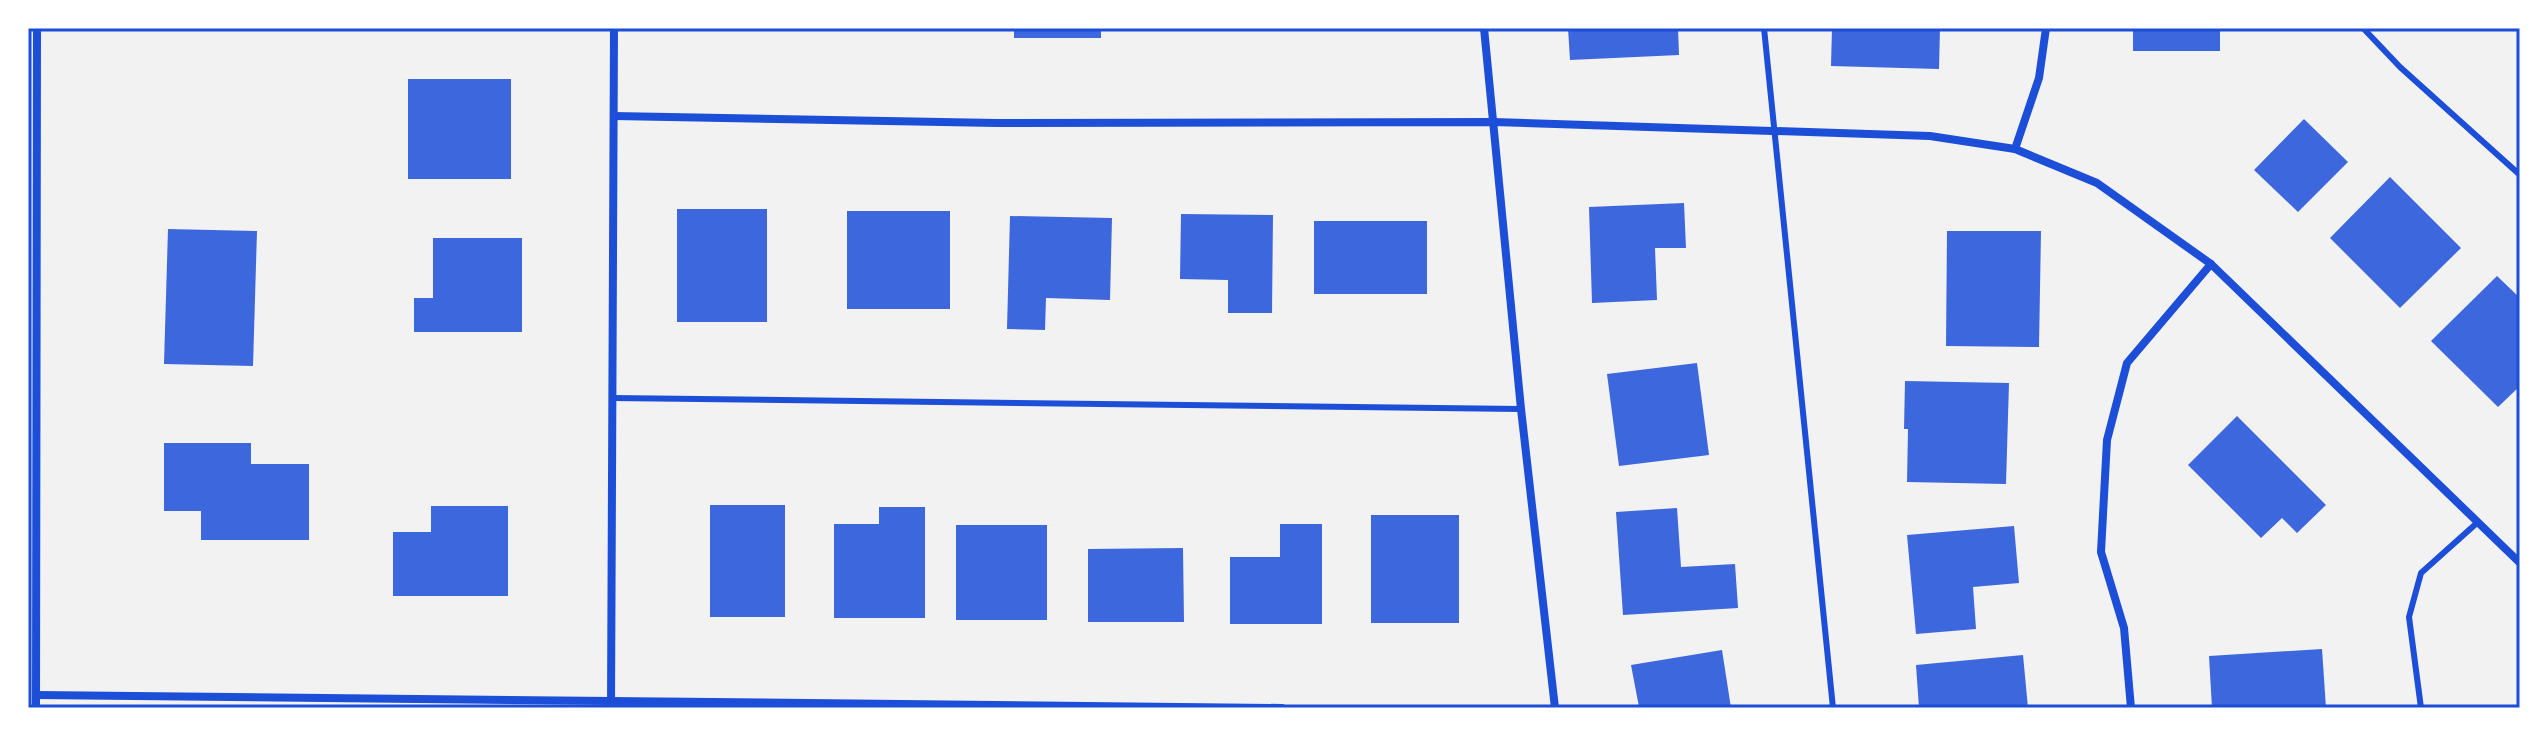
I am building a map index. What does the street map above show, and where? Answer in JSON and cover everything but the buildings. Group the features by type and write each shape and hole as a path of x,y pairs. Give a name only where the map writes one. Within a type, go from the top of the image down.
{"street":[{"path":"36,708 32,535 37,28"},
{"path":"611,705 614,28"},
{"path":"1484,28 1521,409 1555,708"},
{"path":"2015,149 2039,78 2046,28"},
{"path":"614,116 997,123 1494,122 1930,136 2015,149 2097,183 2211,264 2520,563"},
{"path":"2131,708 2124,628 2101,552 2107,440 2127,363 2211,264"},
{"path":"36,695 611,705 1282,708"}],"lane":[{"path":"1764,28 1833,708"},
{"path":"2363,28 2400,67 2520,175"},
{"path":"612,398 1521,409"},
{"path":"2421,708 2409,617 2421,573 2478,522"}]}
